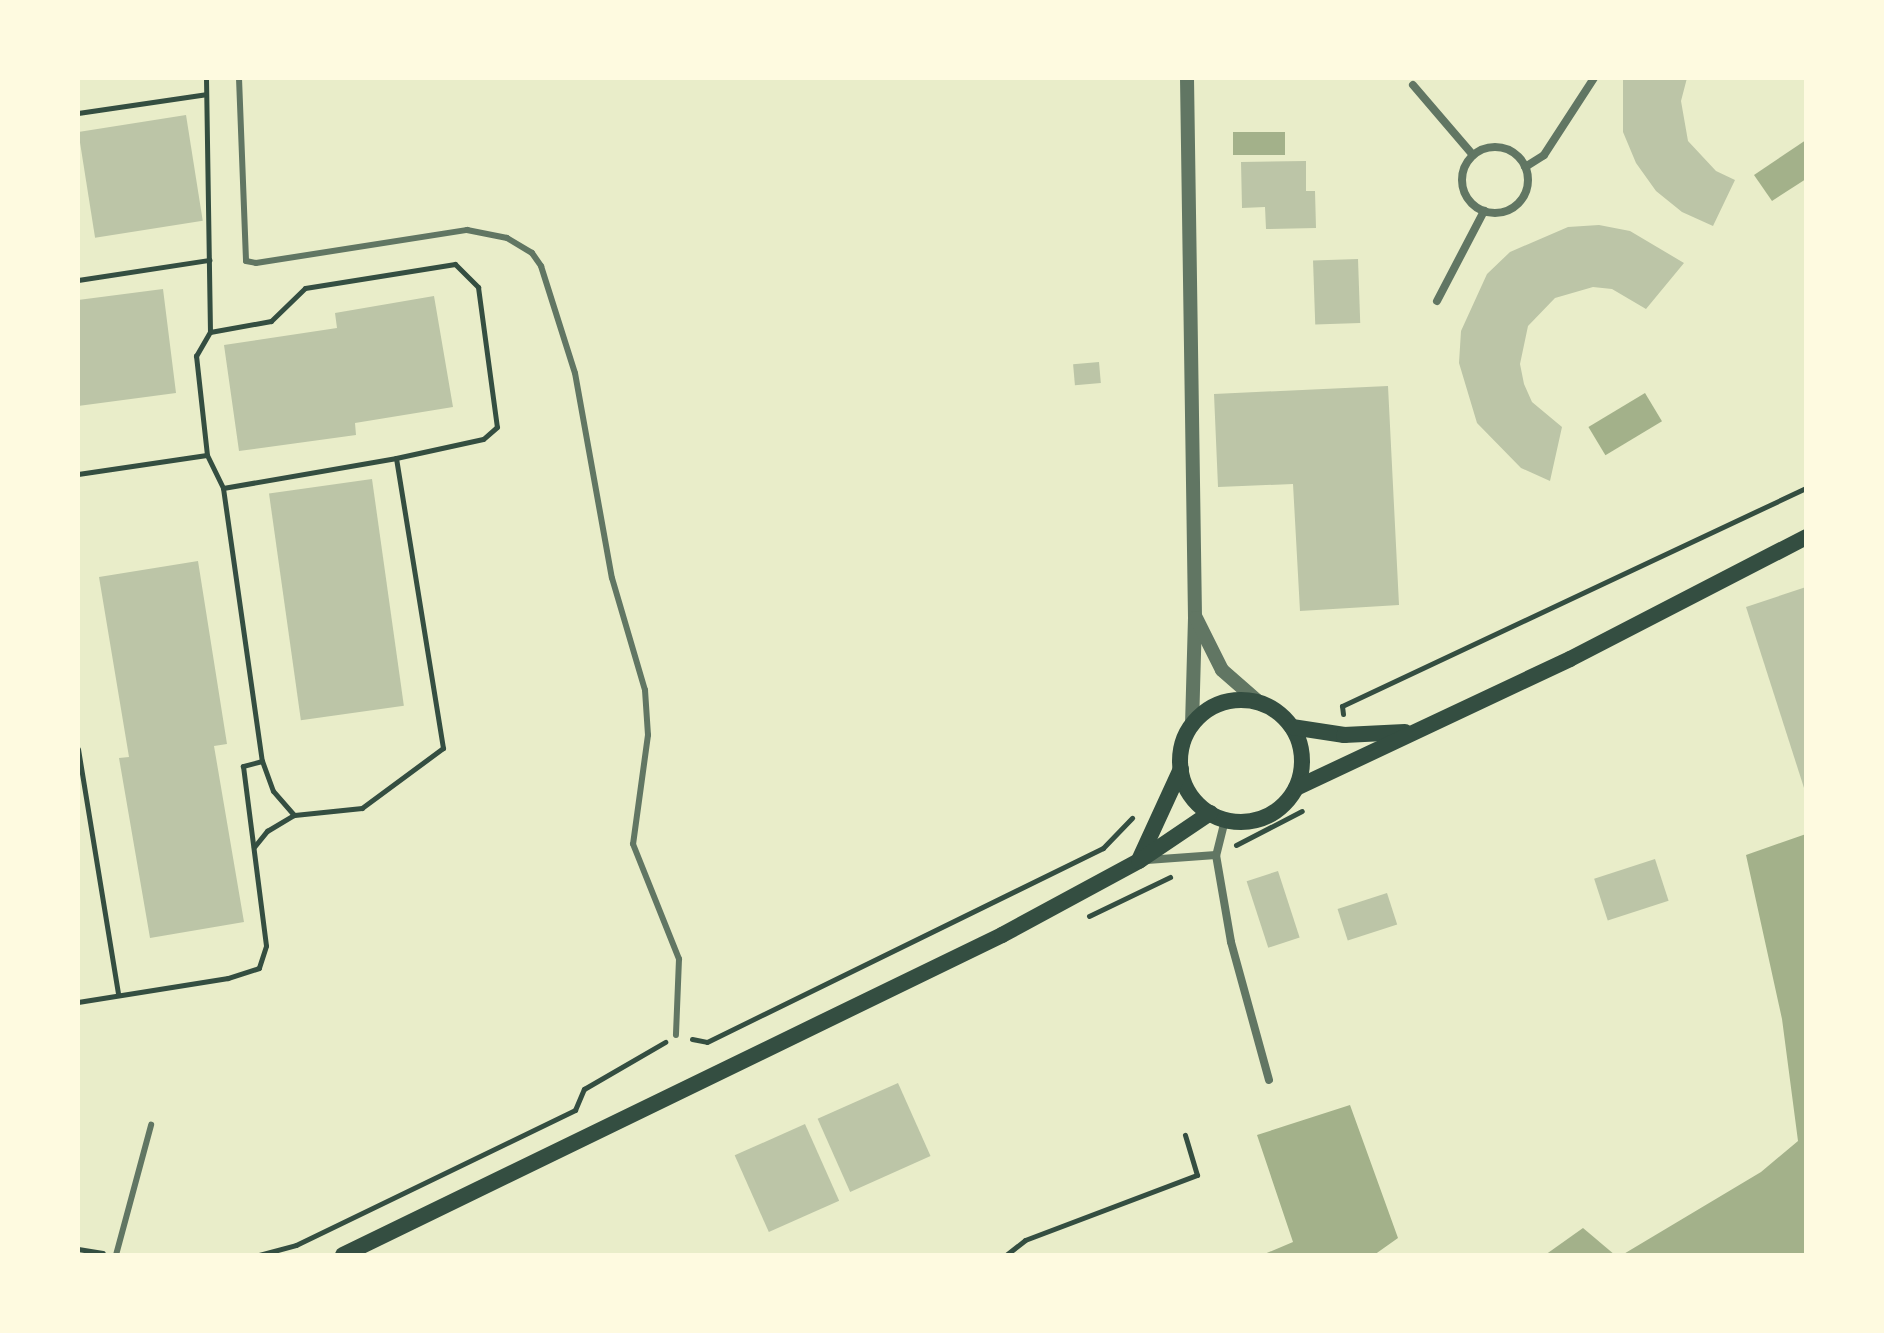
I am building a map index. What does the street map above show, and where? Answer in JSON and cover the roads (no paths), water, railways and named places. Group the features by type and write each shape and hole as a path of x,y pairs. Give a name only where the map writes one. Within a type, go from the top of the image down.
{"main road":[{"path":"343,1255 1002,935 1217,817 1266,817 1296,788 1806,537"},
{"path":"1139,861 1181,769 1192,726 1231,701 1261,704 1292,727 1344,735 1415,732"},
{"path":"1292,727 1302,757 1296,788"},
{"path":"1181,769 1190,794 1217,817"}],"street":[{"path":"1187,78 1195,618 1192,726"},
{"path":"1525,167 1544,155 1594,78"},
{"path":"1413,85 1473,155"},
{"path":"1502,148 1525,167 1523,198 1505,211 1484,211 1467,197 1463,186 1466,164 1473,155 1502,148"},
{"path":"1437,301 1484,211"},
{"path":"1195,618 1222,670 1261,704"},
{"path":"1217,817 1216,855 1231,942 1269,1080"},
{"path":"1139,861 1216,855"}],"lane":[{"path":"239,78 246,261 256,263 467,230 507,238 532,253 541,266 575,373 612,578 648,702 633,844 679,959 676,1035"},
{"path":"116,1255 151,1125"}]}
